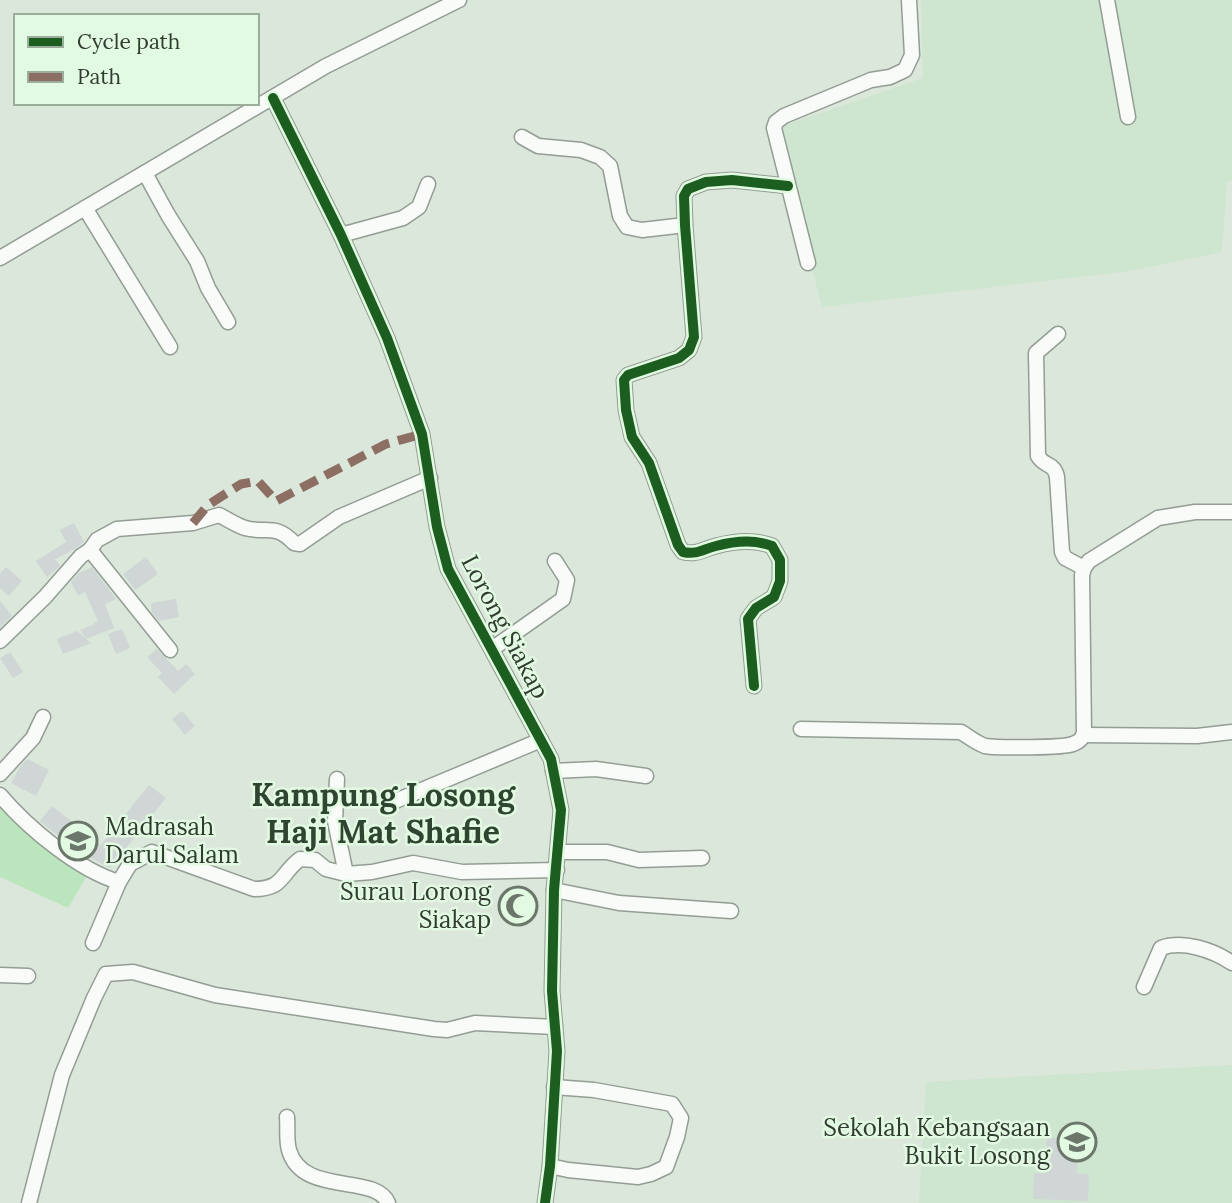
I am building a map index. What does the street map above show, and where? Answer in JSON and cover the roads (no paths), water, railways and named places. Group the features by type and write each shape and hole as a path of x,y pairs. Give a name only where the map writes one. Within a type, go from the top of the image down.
{"street":[{"path":"0,258 326,66 459,0"},
{"path":"808,263 774,128 776,122 784,116 871,80 890,77 905,70 912,54 909,0"},
{"path":"1107,0 1128,117"},
{"name":"Lorong Siakap","path":"273,97 341,234 387,338 422,434 437,527 448,569 551,759 561,810 554,890 552,991 557,1051 545,1203"},
{"path":"522,137 538,146 580,150 600,157 610,166 620,216 627,227 642,230 685,225"},
{"path":"145,173 197,261 208,288 228,322"},
{"path":"754,686 748,619 756,608 774,597 780,581 780,560 772,546 761,541 737,541 694,554 683,552 678,545 649,463 632,437 626,410 624,380 628,375 679,358 689,350 694,337 685,225 684,196 688,189 706,181 732,180 788,186"},
{"path":"341,234 403,218 419,207 428,184"},
{"path":"85,208 170,347"},
{"path":"1058,334 1037,353 1038,456 1041,461 1056,470 1062,552 1065,558 1084,568"},
{"path":"0,641 97,540 117,529 193,523 219,515 247,528 272,529 285,534 293,543 300,544 339,517 430,478"},
{"path":"800,729 961,733 988,747 1063,746 1077,742 1084,735 1084,568 1089,561 1158,518 1195,512 1232,512"},
{"path":"90,550 170,650"},
{"path":"492,649 563,598 566,580 555,561"},
{"path":"0,774 33,738 43,717"},
{"path":"1084,735 1197,736 1232,732"},
{"path":"393,802 541,740"},
{"path":"553,771 596,769 646,776"},
{"path":"337,779 335,821 346,874"},
{"path":"0,795 22,820 63,851 93,873 118,882"},
{"path":"93,943 118,882 130,864 152,852 254,889 269,889 281,882 290,866 300,859 315,860 326,869 346,874 372,872 413,863 462,872 557,870"},
{"path":"558,852 607,852 639,860 702,858"},
{"path":"554,890 619,903 731,911"},
{"path":"1144,987 1161,948 1171,944 1203,950 1232,963"},
{"path":"29,1203 62,1075 106,974 133,972 215,995 434,1029 447,1030 475,1023 555,1027"},
{"path":"0,975 28,976"},
{"path":"550,1166 638,1177 651,1174 666,1167 681,1118 672,1104 594,1090 554,1087"},
{"path":"287,1117 288,1148 295,1164 311,1176 374,1191 386,1198 388,1203"}],"place":[{"name":"Madrasah Darul Salam","path":"78,841"},
{"name":"Surau Lorong Siakap","path":"518,906"},
{"name":"Sekolah Kebangsaan Bukit Losong","path":"1077,1142"}],"district":[{"name":"Kampung Losong Haji Mat Shafie","path":"383,814"}]}
